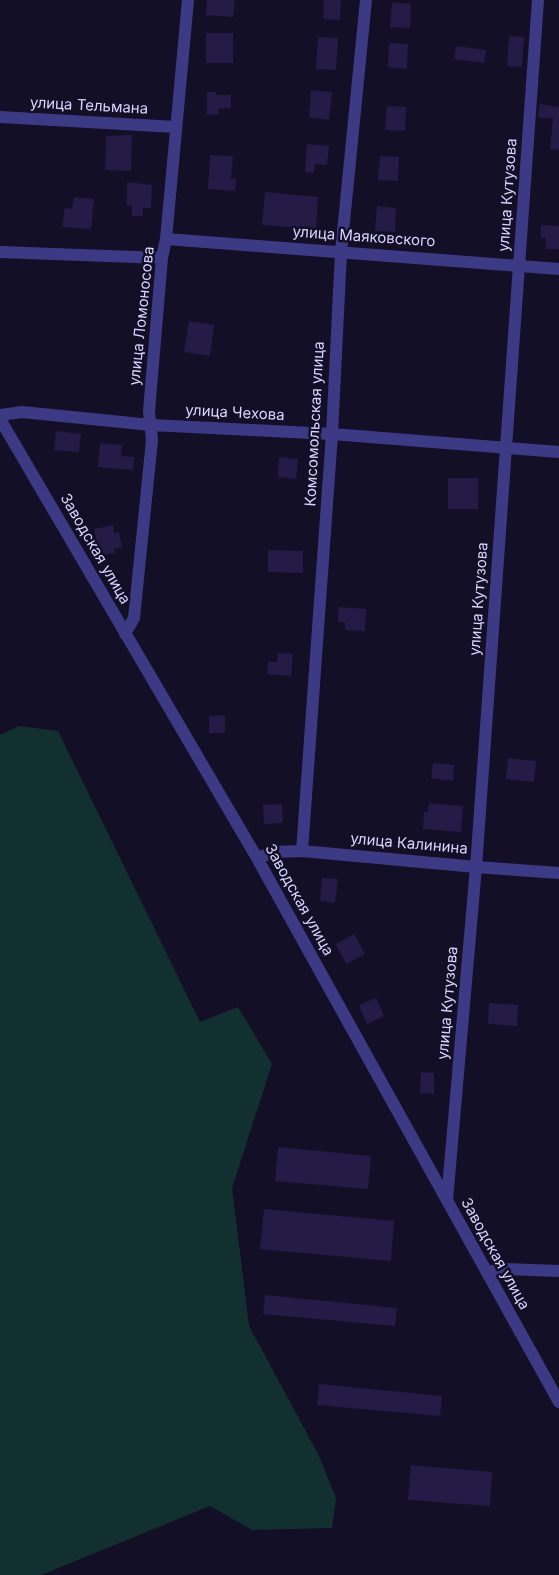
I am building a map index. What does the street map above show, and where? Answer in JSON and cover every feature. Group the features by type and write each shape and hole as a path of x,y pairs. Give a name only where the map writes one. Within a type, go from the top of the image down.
{"street":[{"name":"улица Ломоносова","path":"125,634 134,618 152,440 149,411 162,258 166,240 188,0"},
{"name":"Комсомольская улица","path":"302,851 332,434 342,252 366,0"},
{"name":"улица Кутузова","path":"447,1200 476,867 538,0"},
{"name":"улица Тельмана","path":"0,116 176,127"},
{"name":"улица Маяковского","path":"166,240 559,269"},
{"path":"0,252 162,258"},
{"name":"улица Чехова","path":"0,415 22,412 150,425 332,434 559,452"},
{"name":"Заводская улица","path":"0,419 257,858 559,1402"},
{"name":"улица Калинина","path":"257,858 274,852 302,851 559,873"},
{"path":"487,1272 505,1269 559,1271"}],"green space":[{"path":"19,726 58,731 200,1022 238,1007 272,1064 232,1188 249,1326 318,1454 336,1498 332,1528 252,1530 210,1506 41,1575 0,1575 0,735"}],"building":[{"path":"207,0 235,0 233,17 206,15"},
{"path":"324,0 341,0 340,20 323,19"},
{"path":"392,2 411,4 410,28 390,27"},
{"path":"206,33 233,33 233,63 206,63"},
{"path":"509,36 524,37 522,67 507,66"},
{"path":"318,37 338,38 336,70 316,69"},
{"path":"389,43 408,44 407,69 388,67"},
{"path":"456,46 486,50 484,63 454,59"},
{"path":"311,90 332,92 329,120 309,117"},
{"path":"207,92 216,92 216,95 231,95 231,108 218,109 219,114 207,115"},
{"path":"540,104 559,107 559,150 550,149 553,119 538,117"},
{"path":"387,106 406,107 405,131 385,130"},
{"path":"132,135 131,171 105,170 106,136"},
{"path":"307,144 329,146 327,165 315,164 314,173 305,172"},
{"path":"210,155 233,156 231,179 236,179 235,191 208,189"},
{"path":"380,156 399,157 398,181 378,180"},
{"path":"127,182 152,185 151,208 143,208 143,216 132,216 132,206 127,205"},
{"path":"265,192 318,197 316,229 262,225"},
{"path":"74,197 94,199 91,229 62,227 65,208 72,209"},
{"path":"377,206 396,208 395,232 375,231"},
{"path":"541,225 559,226 559,249 546,249 546,238 541,238"},
{"path":"189,321 214,325 210,356 184,352"},
{"path":"56,431 81,434 79,452 54,450"},
{"path":"100,443 122,445 121,456 134,457 133,470 98,467"},
{"path":"279,457 298,459 296,479 278,477"},
{"path":"448,478 478,478 478,509 448,509"},
{"path":"113,525 114,533 119,532 122,547 114,549 115,553 99,556 94,529"},
{"path":"268,550 303,551 303,573 268,572"},
{"path":"339,607 366,609 365,631 345,630 345,622 338,622"},
{"path":"278,653 293,654 291,676 267,674 268,662 277,662"},
{"path":"225,715 225,733 209,733 209,716"},
{"path":"508,758 536,761 534,782 506,779"},
{"path":"433,763 454,765 453,781 431,778"},
{"path":"429,803 463,806 461,832 423,829 424,812 428,812"},
{"path":"282,804 283,823 264,824 263,805"},
{"path":"322,878 338,879 335,903 320,901"},
{"path":"354,934 365,954 346,964 336,944"},
{"path":"376,998 384,1016 367,1024 359,1005"},
{"path":"489,1003 518,1005 517,1026 488,1024"},
{"path":"421,1072 434,1073 434,1094 420,1093"},
{"path":"278,1147 371,1156 368,1189 275,1181"},
{"path":"264,1209 394,1221 391,1261 260,1249"},
{"path":"265,1295 397,1308 395,1326 263,1314"},
{"path":"319,1384 442,1396 440,1416 317,1405"},
{"path":"411,1465 492,1472 490,1506 408,1500"}]}
